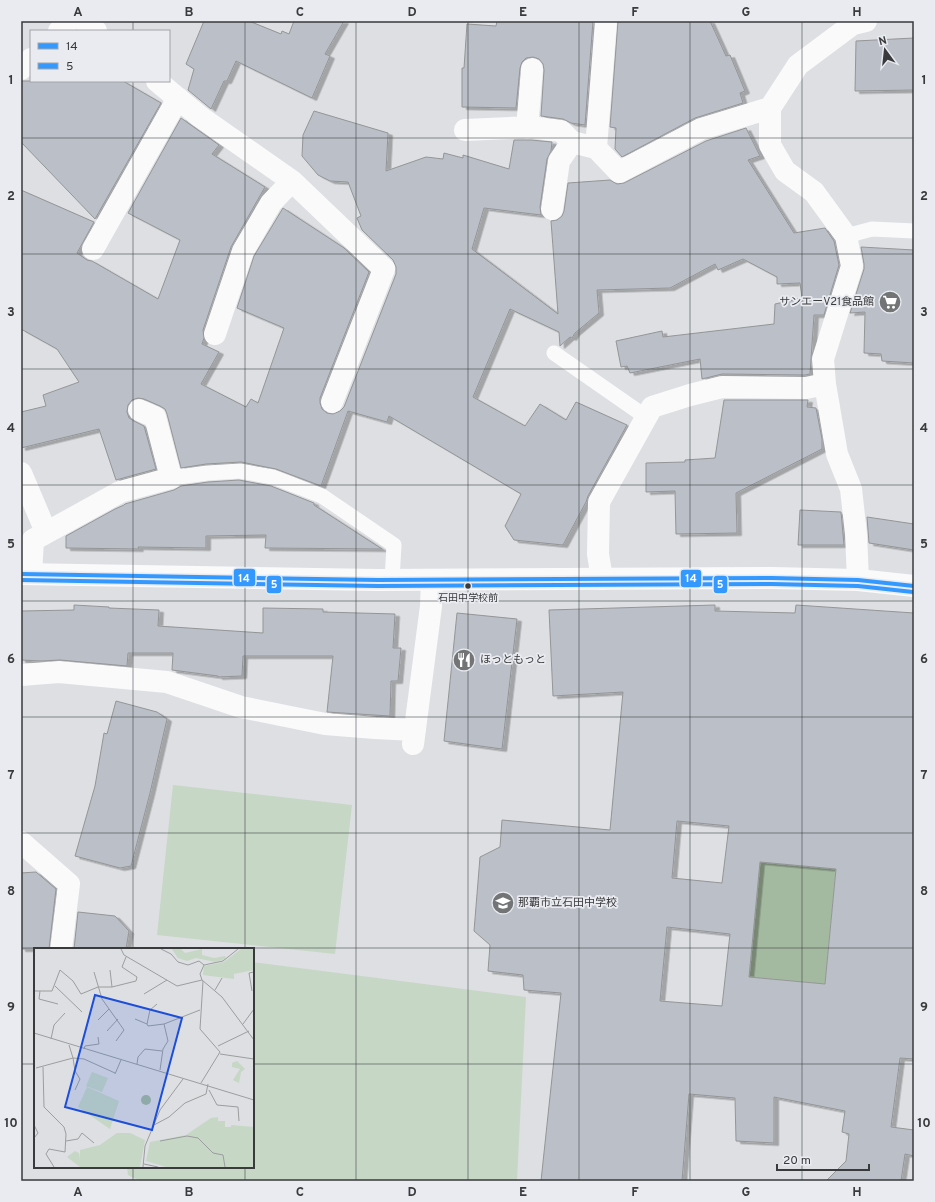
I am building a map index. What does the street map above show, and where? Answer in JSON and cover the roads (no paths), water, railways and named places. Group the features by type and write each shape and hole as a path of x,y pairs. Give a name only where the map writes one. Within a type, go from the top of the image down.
{"street":[{"path":"60,30 69,21"},
{"path":"84,21 95,30"},
{"path":"596,148 606,21"},
{"path":"858,580 852,489 837,454 825,384 823,359 852,266 846,236 814,192 785,171 770,145 770,108 798,65 853,24 866,21"},
{"path":"21,69 30,60"},
{"path":"527,128 532,70"},
{"path":"158,82 199,116 292,181 384,269 332,402"},
{"path":"93,249 178,98"},
{"path":"465,130 527,128 561,131 572,142 596,148 619,172 701,129 770,108"},
{"path":"552,209 559,161 572,142"},
{"path":"215,334 243,251 271,203 292,181"},
{"path":"602,579 598,554 599,502 652,407 722,387 806,388 825,384"},
{"path":"139,410 155,417 171,478 120,492 33,540 26,574 392,580 772,578 858,580 914,586"},
{"path":"21,473 46,532"},
{"path":"21,675 59,672 166,682 241,707 325,724 375,728 414,737 431,606 432,580"},
{"path":"21,842 69,884 61,948"}],"lane":[{"path":"846,236 872,229 914,231"},
{"path":"554,353 646,417"},
{"path":"171,478 207,473 240,472 273,477 322,496 394,545 392,580"}],"place":[{"name":"サンエーV21食品館","path":"890,302"},
{"name":"石田中学校前","path":"468,586"},
{"name":"ほっともっと","path":"464,660"},
{"name":"那覇市立石田中学校","path":"503,903"}]}
